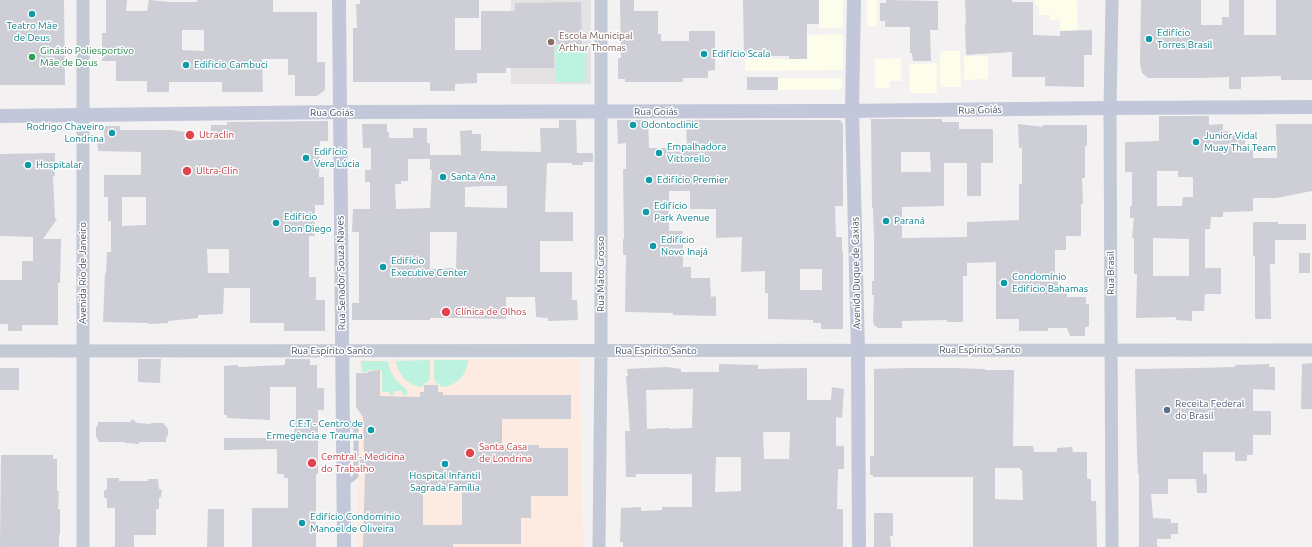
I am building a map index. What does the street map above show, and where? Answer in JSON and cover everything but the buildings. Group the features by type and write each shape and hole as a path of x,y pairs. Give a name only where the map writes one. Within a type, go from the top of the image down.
{"main road":[{"name":"Rua Senador Souza Naves","path":"338,0 344,547"},
{"name":"Avenida Duque de Caxias","path":"854,0 852,111 858,350 859,547"},
{"name":"Rua Goiás","path":"0,116 339,112 852,111 1312,107"}],"street":[{"name":"Avenida Rio de Janeiro","path":"83,0 83,547"},
{"name":"Rua Mato Grosso","path":"598,547 601,0"},
{"name":"Rua Brasil","path":"1112,0 1110,108 1112,547"},
{"name":"Rua Espírito Santo","path":"0,351 1312,350"}],"shaded area":[{"name":"Escola Municipal Arthur Thomas","path":"511,0 591,0 591,84 511,84"},
{"path":"819,0 843,0 843,28 819,28"},
{"path":"867,0 877,0 877,26 867,26"},
{"path":"1035,0 1077,0 1078,30 1060,31 1060,20 1050,20 1050,15 1039,15 1039,6 1035,5"},
{"path":"843,34 843,70 745,71 745,59 806,59 807,35"},
{"path":"940,51 960,51 961,87 940,87"},
{"path":"964,56 988,56 988,79 964,80"},
{"path":"901,58 901,81 890,81 890,88 875,88 875,59"},
{"path":"937,63 937,93 910,93 909,64"},
{"path":"778,78 842,78 843,86 838,90 778,90"},
{"name":"Santa Casa de Londrina","path":"580,359 583,547 357,547 360,360"}],"green space":[{"path":"555,46 586,46 586,82 555,82"},
{"path":"430,360 430,379 426,383 423,383 423,387 408,382 401,375 396,361"},
{"path":"434,360 468,360 465,371 460,379 451,385 440,387 440,384 436,383 434,378"},
{"path":"361,361 388,361 392,374 407,390 407,395 403,395 402,391 394,391 394,395 389,395 389,392 382,392 382,370 369,370 362,372"}],"place":[{"name":"Teatro Mãe de Deus","path":"32,14"},
{"name":"Edifício Torres Brasil","path":"1149,39"},
{"name":"Escola Municipal Arthur Thomas","path":"551,42"},
{"name":"Edifício Scala","path":"704,54"},
{"name":"Ginásio Poliesportivo Mãe de Deus","path":"32,57"},
{"name":"Edificio Cambuci","path":"186,65"},
{"name":"Odontoclinic","path":"633,125"},
{"name":"Rodrigo Chaveiro Londrina","path":"112,133"},
{"name":"Utraclin","path":"190,135"},
{"name":"Junior Vidal Muay Thai Team","path":"1196,142"},
{"name":"Empalhadora Vittorello","path":"659,153"},
{"name":"Edifício Vera Lúcia","path":"306,158"},
{"name":"Hospitalar","path":"28,165"},
{"name":"Ultra-Clin","path":"187,171"},
{"name":"Santa Ana","path":"443,177"},
{"name":"Edifício Premier","path":"649,180"},
{"name":"Edifício Park Avenue","path":"646,212"},
{"name":"Paraná","path":"886,221"},
{"name":"Edifício Don Diego","path":"276,223"},
{"name":"Edifício Novo Inajá","path":"653,246"},
{"name":"Edifício Executive Center","path":"383,267"},
{"name":"Condomínio Edifício Bahamas","path":"1004,283"},
{"name":"Clínica de Olhos","path":"446,312"},
{"name":"Receita Federal do Brasil","path":"1167,410"},
{"name":"C.E.T - Centro de Ermegência e Trauma","path":"371,430"},
{"name":"Santa Casa de Londrina","path":"470,453"},
{"name":"Cemtral - Medicina do Trabalho","path":"312,463"},
{"name":"Hospital Infantil Sagrada Família","path":"445,464"},
{"name":"Edifício Condomínio Manoel de Oliveira","path":"302,523"}]}
